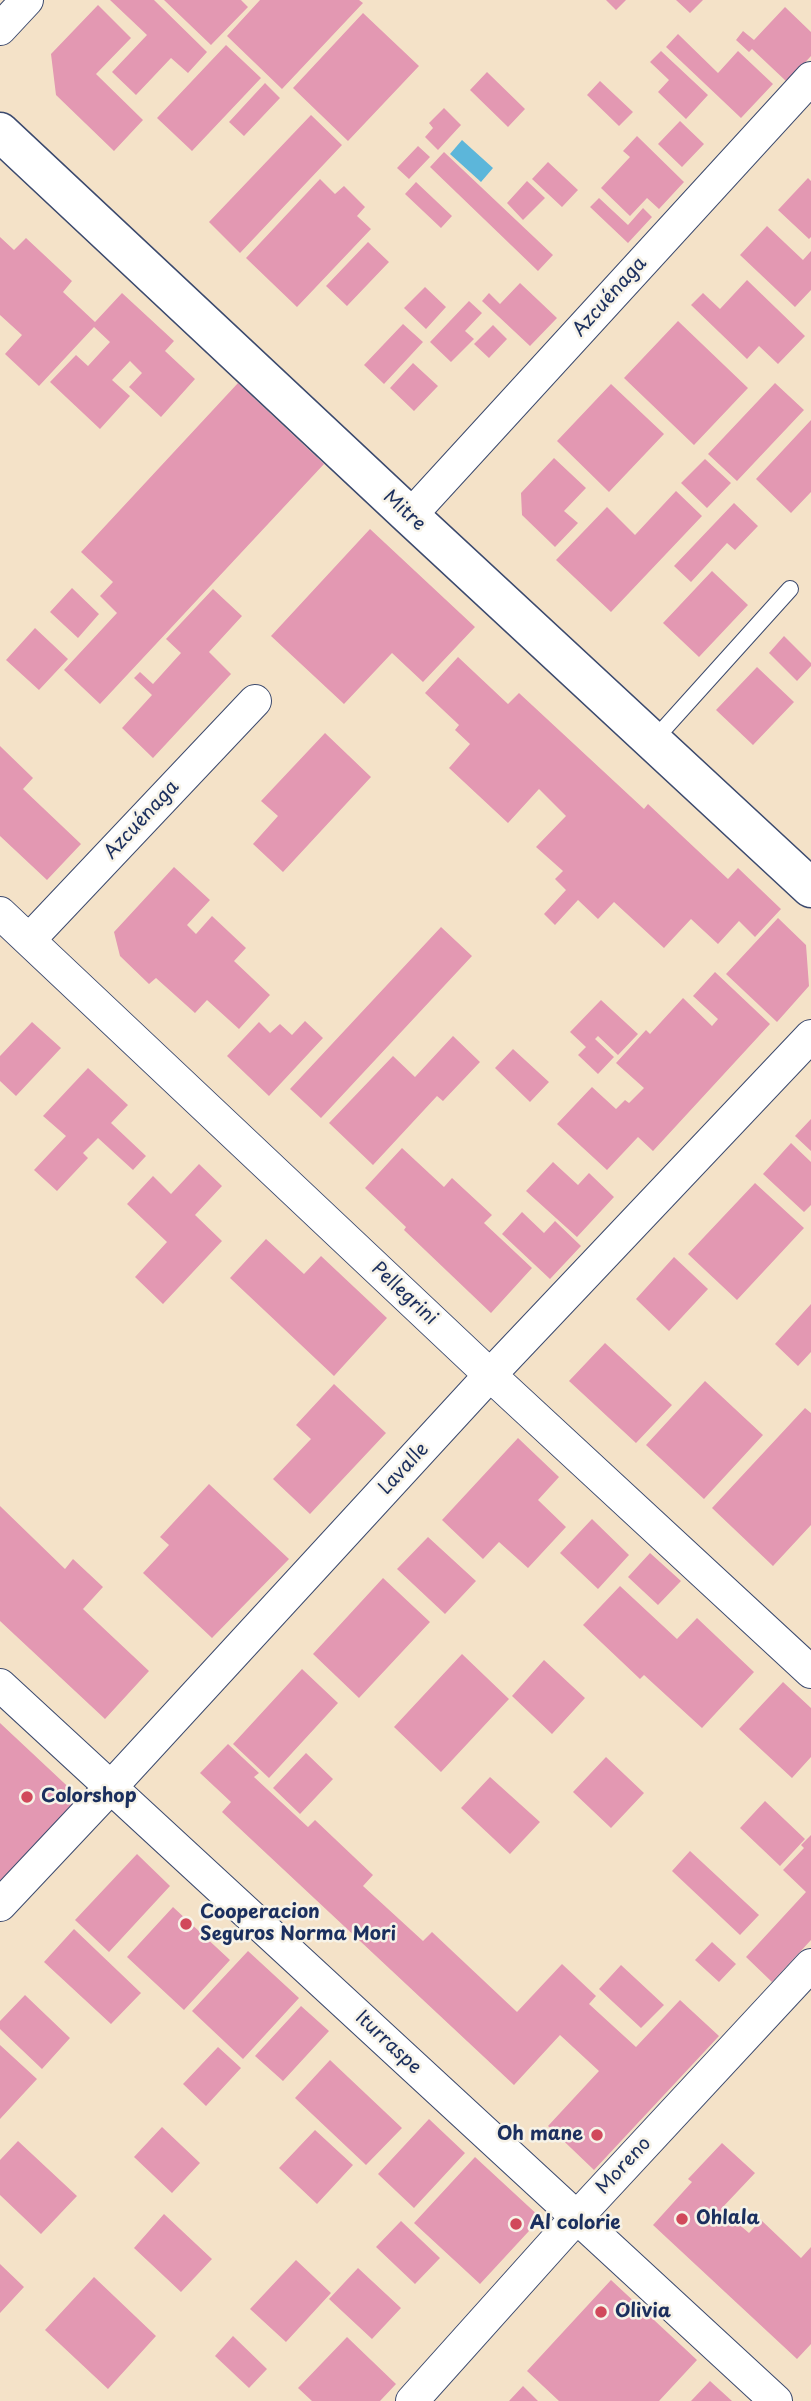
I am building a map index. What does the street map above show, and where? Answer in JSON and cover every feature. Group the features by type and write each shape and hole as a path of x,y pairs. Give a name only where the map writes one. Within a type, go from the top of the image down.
{"street":[{"path":"0,29 27,0"},
{"name":"Azcuénaga","path":"410,516 811,78"},
{"name":"Mitre","path":"0,132 811,888"},
{"name":"Azcuénaga","path":"29,940 255,701"},
{"name":"Pellegrini","path":"0,913 490,1375 811,1672"},
{"name":"Lavalle","path":"0,1905 490,1375 811,1035"},
{"name":"Iturraspe","path":"0,1685 776,2401"},
{"name":"Moreno","path":"412,2401 577,2217 811,1965"}],"lane":[{"path":"653,741 790,589"}],"water":[{"path":"462,140 493,168 481,182 450,154"}],"building":[{"path":"110,0 154,0 207,52 188,73 171,58 136,95 112,72 147,35"},
{"path":"164,0 241,0 248,7 211,45"},
{"path":"260,0 359,0 363,3 282,89 227,36"},
{"path":"606,0 626,0 616,10"},
{"path":"676,0 703,0 690,13"},
{"path":"98,5 131,38 96,74 143,120 114,151 56,95 51,54"},
{"path":"785,7 811,32 811,56 787,82 752,49 749,52 736,40 743,31 754,40"},
{"path":"363,13 419,66 348,141 293,88"},
{"path":"678,34 718,73 738,51 773,84 741,118 666,47"},
{"path":"226,45 261,78 192,151 157,118"},
{"path":"661,51 708,95 686,119 658,92 669,80 650,62"},
{"path":"487,72 525,109 508,127 470,90"},
{"path":"600,81 633,112 619,126 587,95"},
{"path":"265,83 280,98 244,136 229,122"},
{"path":"444,108 461,125 438,150 425,137 433,128 429,123"},
{"path":"311,115 342,145 240,253 209,222"},
{"path":"680,121 704,144 682,167 658,144"},
{"path":"637,136 684,182 659,209 647,198 630,216 601,188 630,157 623,151"},
{"path":"418,146 430,157 409,179 397,168"},
{"path":"444,152 553,255 538,271 430,167"},
{"path":"548,162 578,190 562,207 532,179"},
{"path":"808,178 811,181 809,239 778,210"},
{"path":"320,179 335,194 344,186 365,207 357,216 371,229 297,307 246,258"},
{"path":"527,181 545,198 523,220 507,203"},
{"path":"416,182 452,216 441,228 405,194"},
{"path":"599,198 628,225 643,208 652,217 628,243 590,207"},
{"path":"767,226 803,260 811,251 811,290 795,307 740,255"},
{"path":"0,237 14,250 26,238 72,281 63,292 95,322 122,293 174,341 165,351 195,379 161,417 129,387 142,373 130,361 112,380 130,396 100,429 50,382 76,355 88,366 110,342 94,327 39,386 5,354 22,335 0,315"},
{"path":"368,242 389,262 347,306 326,286"},
{"path":"747,280 805,336 778,364 759,346 747,359 691,305 703,293 720,309"},
{"path":"520,283 557,318 530,346 482,301 489,293 500,304"},
{"path":"425,287 446,307 426,329 404,308"},
{"path":"469,301 482,313 465,331 474,339 451,362 430,342"},
{"path":"678,321 748,388 694,445 624,378"},
{"path":"403,324 423,342 384,384 364,365"},
{"path":"493,325 507,339 489,358 474,344"},
{"path":"413,363 438,386 414,411 390,388"},
{"path":"238,383 324,464 100,704 64,670 117,613 100,596 113,582 81,552"},
{"path":"775,383 804,410 737,481 708,454"},
{"path":"611,384 664,434 609,492 557,441"},
{"path":"811,420 811,492 791,513 756,479"},
{"path":"554,458 586,488 564,511 578,523 555,547 522,515 521,493"},
{"path":"705,459 731,483 707,508 681,483"},
{"path":"676,491 702,516 611,612 556,560 607,507 635,535"},
{"path":"734,503 758,526 735,550 727,543 691,582 674,566"},
{"path":"370,529 475,627 423,682 392,653 344,704 271,636"},
{"path":"712,571 748,605 699,657 663,623"},
{"path":"72,588 99,614 78,638 50,612"},
{"path":"213,589 242,616 209,652 231,674 153,758 122,728 152,695 134,678 140,672 153,684 181,653 166,639"},
{"path":"35,628 68,659 39,690 6,660"},
{"path":"784,636 811,663 797,681 769,653"},
{"path":"458,657 508,704 519,693 644,809 648,804 728,879 738,868 781,909 755,937 739,921 718,944 691,919 664,948 614,902 598,919 578,900 555,925 544,914 566,890 555,879 563,871 536,847 566,816 539,789 508,823 449,768 470,744 455,730 459,725 425,693"},
{"path":"757,667 794,702 753,745 716,710"},
{"path":"325,733 371,777 283,872 253,844 278,816 261,801"},
{"path":"0,746 33,778 23,789 81,844 47,880 0,836"},
{"path":"174,867 210,900 187,925 196,934 212,916 246,948 234,961 270,995 239,1029 207,1000 195,1013 156,978 149,984 120,956 114,932"},
{"path":"778,918 806,945 809,986 777,1022 726,974"},
{"path":"441,927 472,956 321,1118 290,1089"},
{"path":"715,972 770,1024 653,1151 638,1137 607,1170 557,1124 592,1087 616,1109 625,1100 629,1103 644,1088 616,1063 646,1030 650,1034 683,998 712,1026 718,1019 693,996"},
{"path":"601,1000 638,1034 618,1055 598,1036 595,1039 614,1057 598,1074 578,1055 586,1047 570,1032"},
{"path":"305,1021 323,1038 269,1096 227,1056 259,1022 270,1033 280,1024 292,1035"},
{"path":"32,1022 61,1048 16,1096 0,1081 0,1056"},
{"path":"453,1036 480,1062 443,1101 437,1096 373,1165 329,1123 393,1056 415,1077"},
{"path":"513,1049 549,1082 530,1102 495,1068"},
{"path":"88,1068 128,1105 111,1123 146,1156 133,1170 98,1138 83,1153 88,1158 57,1191 34,1170 66,1136 43,1116"},
{"path":"811,1119 811,1151 795,1136"},
{"path":"791,1143 811,1162 811,1205 804,1212 763,1174"},
{"path":"402,1148 444,1187 452,1178 492,1215 484,1223 532,1268 491,1313 404,1230 406,1227 365,1188"},
{"path":"553,1162 578,1185 589,1173 614,1197 577,1237 526,1191"},
{"path":"199,1164 222,1186 195,1215 222,1241 163,1304 135,1277 167,1242 127,1204 153,1176 171,1194"},
{"path":"755,1183 804,1228 737,1300 688,1254"},
{"path":"522,1212 544,1233 555,1221 581,1246 550,1279 502,1234"},
{"path":"266,1239 304,1274 321,1256 387,1318 334,1376 230,1278"},
{"path":"674,1257 708,1289 669,1331 636,1299"},
{"path":"811,1304 811,1352 798,1366 775,1344"},
{"path":"605,1343 672,1405 636,1443 569,1381"},
{"path":"705,1381 763,1435 704,1499 646,1445"},
{"path":"334,1384 386,1433 310,1514 273,1479 311,1439 296,1425"},
{"path":"805,1408 811,1413 811,1525 773,1566 712,1508"},
{"path":"518,1438 559,1477 538,1500 566,1527 528,1568 499,1542 483,1559 442,1520"},
{"path":"209,1484 289,1559 212,1638 143,1573 169,1545 160,1537"},
{"path":"0,1506 65,1569 73,1559 103,1587 83,1609 149,1671 105,1719 0,1621"},
{"path":"592,1519 629,1555 598,1589 560,1553"},
{"path":"428,1537 476,1581 445,1614 397,1569"},
{"path":"650,1553 681,1581 658,1605 628,1577"},
{"path":"383,1578 430,1622 359,1698 313,1654"},
{"path":"620,1586 677,1639 697,1618 754,1672 702,1728 644,1675 640,1679 583,1625"},
{"path":"462,1654 509,1699 441,1772 394,1727"},
{"path":"544,1660 585,1698 552,1734 512,1696"},
{"path":"302,1669 338,1703 269,1778 233,1744"},
{"path":"783,1682 811,1708 811,1757 792,1778 739,1729"},
{"path":"0,1723 79,1797 0,1881"},
{"path":"228,1744 259,1773 254,1777 308,1827 315,1820 373,1875 363,1886 423,1941 432,1932 517,2012 562,1964 596,1996 589,2004 636,2047 680,2000 719,2036 594,2170 548,2126 599,2071 560,2035 514,2085 222,1812 231,1802 200,1773"},
{"path":"306,1753 333,1779 300,1814 273,1788"},
{"path":"606,1757 644,1793 611,1828 573,1792"},
{"path":"490,1777 540,1822 510,1854 461,1808"},
{"path":"765,1801 805,1839 780,1866 740,1828"},
{"path":"811,1835 811,1940 772,1982 746,1957 806,1892 783,1870 804,1848 801,1845"},
{"path":"690,1851 759,1915 740,1935 672,1871"},
{"path":"137,1854 170,1886 109,1952 75,1920"},
{"path":"173,1907 230,1960 184,2010 127,1957"},
{"path":"74,1929 141,1993 111,2024 44,1962"},
{"path":"712,1942 736,1964 719,1982 695,1960"},
{"path":"248,1951 299,1998 243,2059 192,2011"},
{"path":"621,1965 664,2005 641,2028 599,1989"},
{"path":"25,1995 70,2038 42,2069 0,2029 0,2021"},
{"path":"301,2006 329,2031 283,2081 255,2056"},
{"path":"0,2045 37,2079 0,2119"},
{"path":"218,2047 241,2068 206,2106 183,2084"},
{"path":"330,2060 402,2128 366,2165 295,2098"},
{"path":"429,2119 465,2153 414,2208 378,2174"},
{"path":"162,2127 200,2163 172,2193 134,2157"},
{"path":"315,2130 353,2165 317,2204 279,2168"},
{"path":"18,2141 77,2196 41,2234 0,2195 0,2160"},
{"path":"722,2143 755,2173 721,2209 749,2233 761,2220 801,2258 811,2247 811,2344 797,2359 653,2225 692,2182 688,2179"},
{"path":"475,2157 541,2218 480,2284 414,2223"},
{"path":"164,2214 212,2259 181,2292 134,2248"},
{"path":"401,2221 440,2258 415,2284 376,2247"},
{"path":"296,2260 331,2293 286,2342 250,2309"},
{"path":"0,2264 24,2287 0,2313"},
{"path":"358,2268 401,2308 372,2339 329,2299"},
{"path":"94,2277 156,2336 108,2389 45,2330"},
{"path":"611,2280 697,2360 659,2401 559,2401 527,2371"},
{"path":"233,2336 267,2369 249,2388 215,2356"},
{"path":"347,2337 396,2384 380,2401 312,2401 298,2388"},
{"path":"710,2381 732,2401 691,2401"},
{"path":"523,2386 538,2401 509,2401"}],"place":[{"name":"Colorshop","path":"27,1797"},
{"name":"Cooperacion Seguros Norma Mori","path":"186,1924"},
{"name":"Oh mane","path":"597,2135"},
{"name":"Ohlala","path":"682,2219"},
{"name":"Al colorie","path":"516,2224"},
{"name":"Olivia","path":"601,2312"}]}
